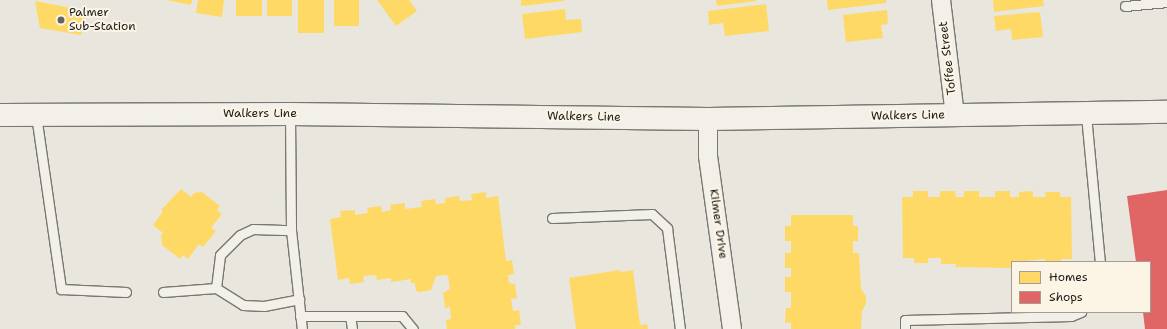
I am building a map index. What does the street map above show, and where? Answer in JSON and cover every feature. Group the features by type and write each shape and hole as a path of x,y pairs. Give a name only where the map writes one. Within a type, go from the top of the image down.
{"main road":[{"name":"Walkers Line","path":"0,115 290,114 708,119 1086,115 1167,112"}],"street":[{"name":"Toffee Street","path":"941,0 955,116"},
{"name":"Kilmer Drive","path":"708,119 708,156 732,329"}],"lane":[{"path":"1124,6 1167,2"},
{"path":"290,114 291,230 302,329"},
{"path":"36,115 61,289 126,292"},
{"path":"1086,115 1100,261"},
{"path":"552,218 652,214 667,228 680,329"},
{"path":"216,288 220,255 240,236 252,229 291,230"},
{"path":"163,292 216,288 242,305 264,306 299,299"},
{"path":"904,329 905,320 1070,316 1078,313"},
{"path":"300,316 402,316 413,329"},
{"path":"350,316 352,329"},
{"path":"956,319 956,329"}],"building: Homes":[{"path":"166,0 192,0 191,5"},
{"path":"198,0 224,0 222,17 196,13"},
{"path":"236,0 262,0 262,16 236,16"},
{"path":"267,0 292,0 292,16 267,16"},
{"path":"298,0 324,0 324,33 298,33"},
{"path":"334,0 359,0 359,26 334,26"},
{"path":"377,0 409,0 417,11 396,26"},
{"path":"521,0 564,0 564,1 521,6"},
{"path":"716,0 756,0 756,1 717,6"},
{"path":"827,0 886,0 886,3 828,10"},
{"path":"993,0 1043,0 1044,6 994,12"},
{"name":"Palmer Sub-Station","path":"35,1 86,11 81,35 40,28"},
{"path":"766,4 769,31 725,36 723,23 709,25 708,11"},
{"path":"565,9 566,20 581,19 582,32 525,39 522,14"},
{"path":"887,10 888,24 881,25 883,38 846,42 843,15"},
{"path":"1040,12 1043,37 1012,40 1011,29 996,31 994,16"},
{"path":"181,189 191,197 194,193 202,192 220,206 217,210 222,214 211,228 216,231 203,247 199,244 188,259 183,255 180,259 162,245 161,236 163,233 153,225 162,213 162,209"},
{"path":"913,191 928,191 928,197 940,197 940,191 955,191 956,197 964,197 964,191 979,191 979,197 995,197 995,191 1010,191 1010,197 1019,197 1019,192 1033,191 1033,197 1046,197 1045,192 1060,192 1060,197 1071,197 1072,259 1061,259 1061,261 1045,261 1045,259 1011,261 1011,268 955,267 956,264 941,264 941,258 928,258 928,263 914,263 914,258 903,258 902,197 913,197"},
{"path":"486,192 486,198 498,196 506,261 512,260 514,274 508,275 509,283 515,284 517,298 511,299 513,311 519,310 521,325 515,325 515,329 447,329 446,320 451,319 450,307 445,308 443,293 450,289 448,276 445,275 436,276 431,290 420,292 416,291 415,283 411,283 411,279 391,282 391,278 377,280 376,275 363,276 364,282 350,284 349,278 338,280 330,219 341,217 340,211 355,210 355,215 368,213 367,208 381,206 382,212 391,210 390,205 405,203 405,209 422,207 421,201 435,199 436,204 445,203 445,198 459,196 460,201 472,200 471,194"},
{"path":"791,215 853,215 853,226 858,226 858,241 853,241 853,253 859,253 861,289 866,296 866,304 862,311 861,329 791,329 791,322 785,323 786,308 791,308 791,292 785,292 785,277 791,277 791,268 785,268 785,253 791,253 791,241 785,241 785,226 791,226"},
{"path":"620,270 621,272 633,270 640,325 647,324 648,329 576,329 569,278"}],"building: Shops":[{"path":"1167,190 1167,329 1145,329 1143,313 1151,313 1151,261 1136,261 1127,196"}],"place":[{"name":"Palmer Sub-Station","path":"61,20"}]}
